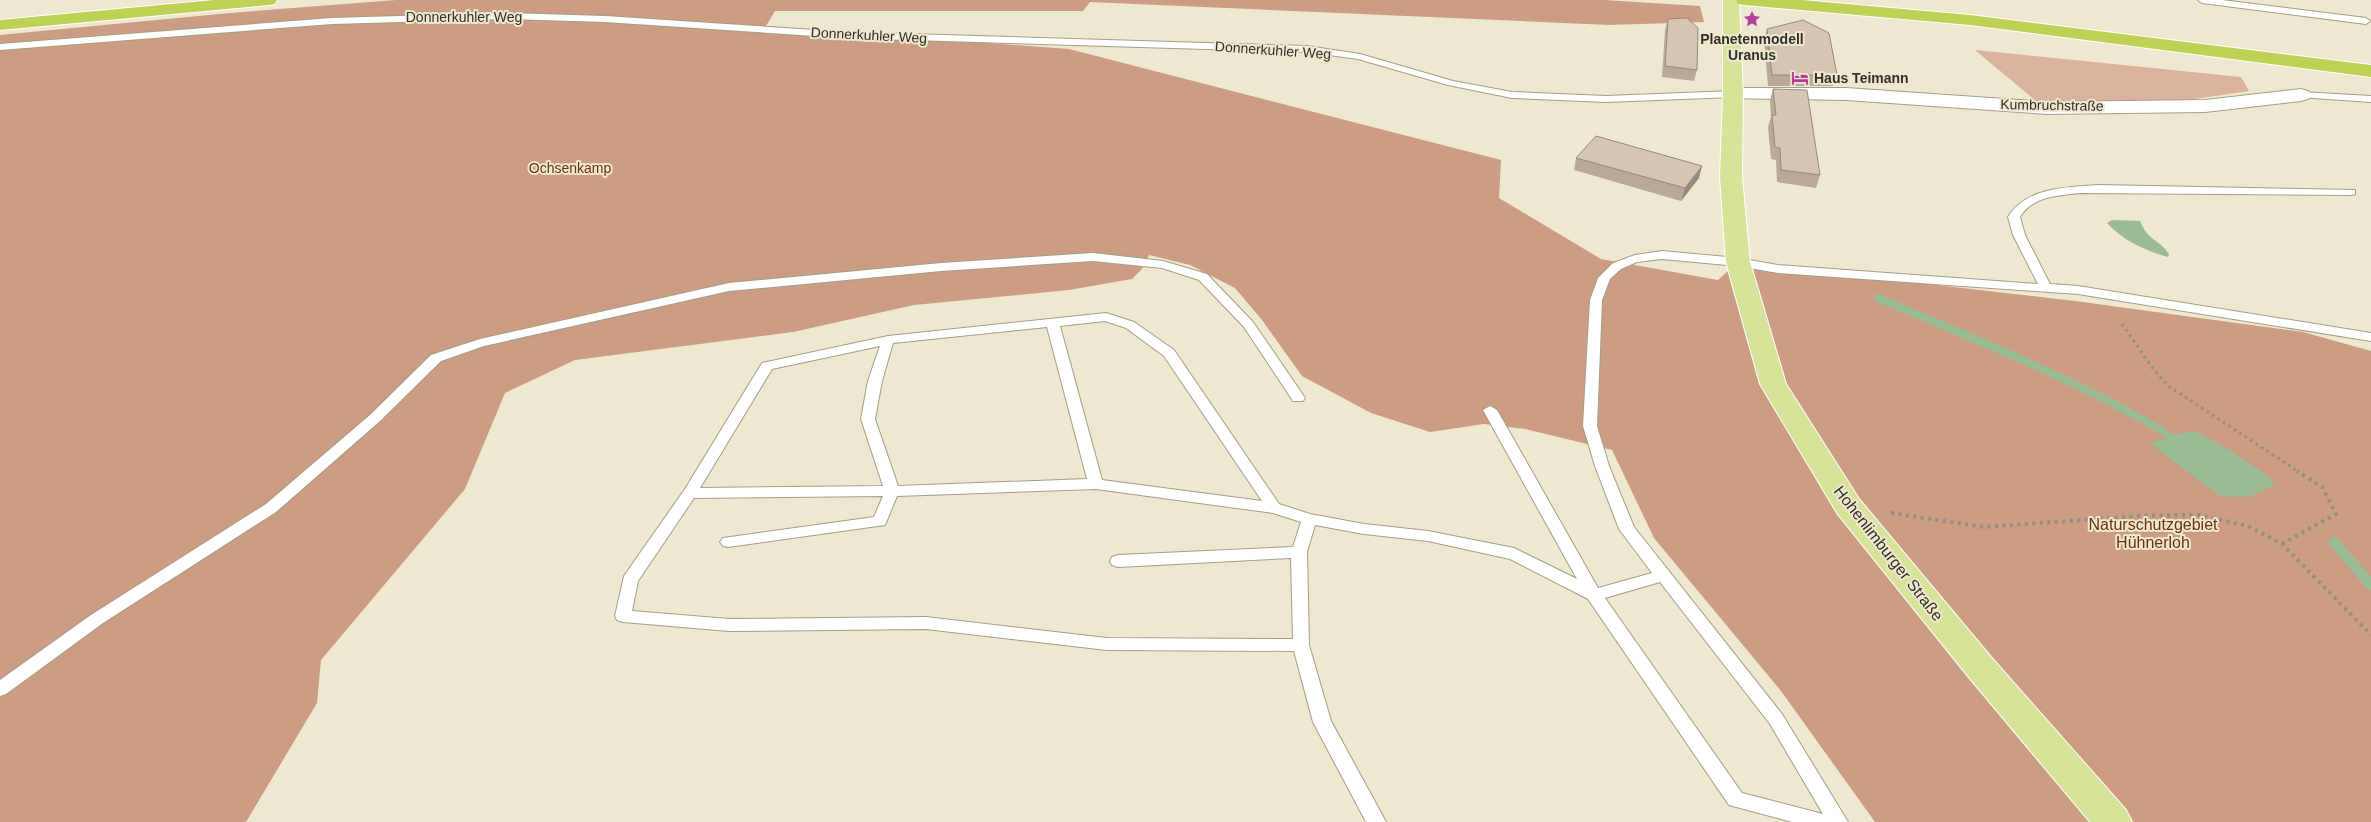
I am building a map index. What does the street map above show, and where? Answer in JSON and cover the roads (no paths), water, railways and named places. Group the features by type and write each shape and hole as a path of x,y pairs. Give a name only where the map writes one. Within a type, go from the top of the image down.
{"highway":[{"path":"0,10 107,0"},
{"path":"0,25 269,0"},
{"path":"1744,0 1970,20 2371,71"},
{"path":"1911,0 2201,32 2371,55"}],"main road":[{"name":"Hohenlimburger Straße","path":"1731,0 1733,94 1731,177 1738,262 1773,384 1848,506 1980,666 2113,822"}],"street":[{"name":"Kumbruchstraße","path":"1733,94 1846,94 2047,108 2205,106 2301,95"}],"lane":[{"path":"2202,0 2366,21"},
{"name":"Donnerkuhler Weg","path":"0,47 332,21 513,16 606,19 844,35 1307,49 1365,58 1405,72 1480,90 1542,98 1608,100 1733,94"},
{"name":"Kumbruchstraße","path":"2301,95 2371,99"},
{"path":"2046,288 2019,235 2014,217 2019,208 2026,202 2047,195 2081,189 2121,188 2251,192 2351,192"},
{"path":"1838,822 1776,719 1627,529 1602,466 1590,426 1596,300 1604,278 1617,266 1635,259 1662,255 1738,262 1778,269 2078,290 2371,337"},
{"path":"0,689 97,619 271,508 375,418 436,358 480,344 719,289 941,267 1093,257 1164,265 1203,277 1250,324 1298,398"},
{"path":"1274,508 1169,353 1130,325 1106,317 888,340 766,366 690,493 630,580 622,616 728,625 926,623 1107,644 1301,645"},
{"path":"1053,324 1096,484"},
{"path":"728,542 880,521 892,491 868,419 875,381 888,340"},
{"path":"1490,410 1594,595 1736,799 1823,822"},
{"path":"690,493 892,491 1096,484 1274,508 1309,519 1364,530 1428,536 1514,554 1594,595 1664,575"},
{"path":"1309,519 1299,552 1301,645 1322,722 1376,822"},
{"path":"1118,561 1299,552"}],"waterway":[{"path":"1878,298 2058,376 2163,431"},
{"path":"2334,542 2371,585"}],"place":[{"name":"Planetenmodell Uranus","path":"1752,19"},
{"name":"Haus Teimann","path":"1800,78"}],"park label":[{"name":"Ochsenkamp","path":"570,168"},
{"name":"Naturschutzgebiet Hühnerloh","path":"2153,533"}]}
